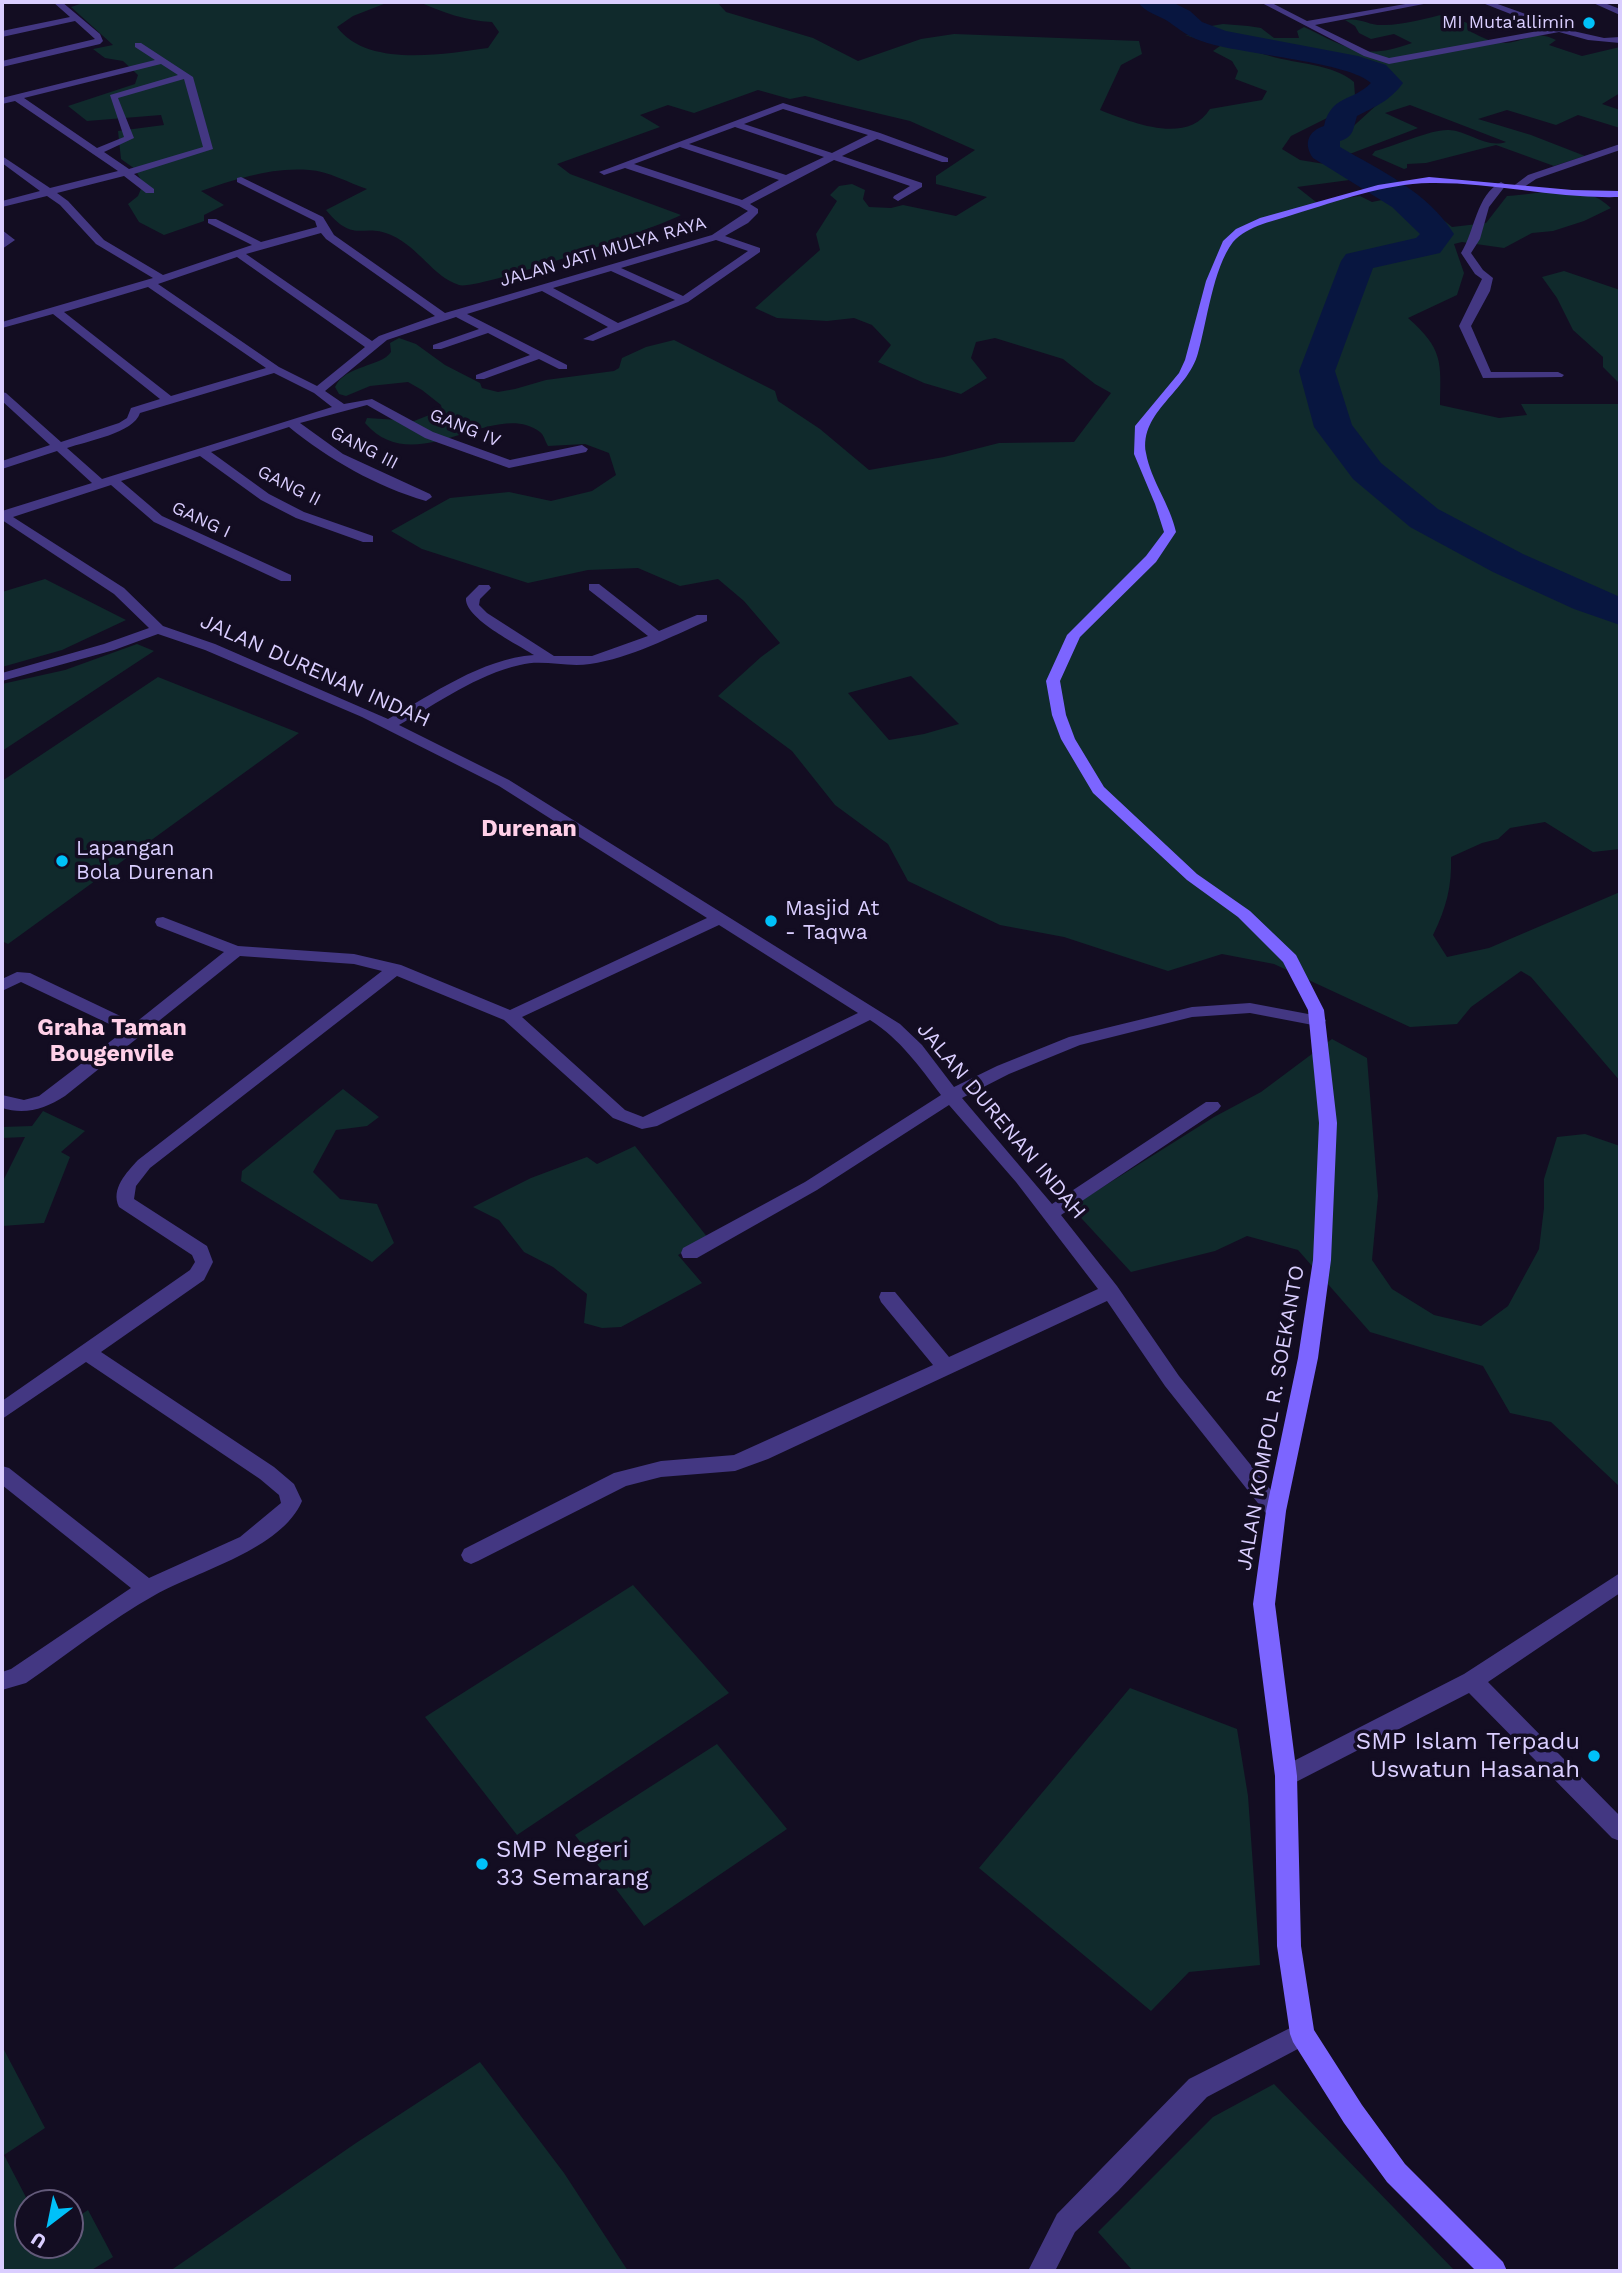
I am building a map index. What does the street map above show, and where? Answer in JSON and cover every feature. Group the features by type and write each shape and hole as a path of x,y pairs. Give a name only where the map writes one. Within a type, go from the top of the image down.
{"main road":[{"name":"JALAN KOMPOL R. SOEKANTO","path":"1494,2271 1396,2173 1353,2114 1302,2034 1289,1946 1286,1776 1264,1604 1276,1511 1308,1358 1322,1260 1328,1123 1316,1010 1290,960 1244,914 1192,877 1098,790 1068,739 1059,715 1053,681 1074,635 1151,559 1170,532 1163,503 1141,463 1137,444 1139,434 1141,426 1184,374 1191,360 1226,243 1242,229 1402,183 1447,181 1578,195 1620,194"}],"street":[{"path":"2,64 97,41 97,36 57,2"},
{"path":"1264,2 1367,54 1389,61 1562,29"},
{"path":"1306,23 1430,2"},
{"path":"1484,2 1597,41 1620,40"},
{"path":"1595,2 1618,9"},
{"path":"2,34 77,18"},
{"path":"2,204 208,150 193,84 186,75 138,45"},
{"path":"2,101 163,61"},
{"path":"2,74 15,71"},
{"path":"98,151 129,138 113,97 186,75"},
{"path":"16,97 98,151 150,191"},
{"path":"604,173 783,106 877,135 945,160"},
{"path":"736,124 918,185 898,198"},
{"path":"624,164 743,204 787,178 877,135"},
{"path":"680,144 787,178"},
{"path":"1517,187 1532,177 1620,147"},
{"path":"2,159 64,203 100,242 275,369 318,391 340,407"},
{"path":"241,180 319,219 330,237 443,317"},
{"path":"1501,185 1484,207 1475,239 1466,253 1479,272 1488,278 1485,294 1469,314 1465,326 1476,358 1487,376 1558,375"},
{"name":"JALAN JATI MULYA RAYA","path":"318,391 371,346 404,330 716,237 754,211 743,204"},
{"path":"212,221 261,246"},
{"path":"2,325 323,229"},
{"path":"2,233 10,240 2,246"},
{"path":"589,339 684,300 757,250 716,237"},
{"path":"239,254 371,346"},
{"path":"612,268 684,300"},
{"path":"542,287 618,328"},
{"path":"56,311 169,400"},
{"path":"457,313 563,367"},
{"path":"437,348 490,329"},
{"path":"480,377 540,355"},
{"path":"2,465 123,426 132,420 135,411 275,369"},
{"name":"GANG I","path":"2,395 59,447 158,519 286,578"},
{"name":"GANG IV","path":"2,516 291,422 340,407 372,401 429,435 509,464 582,449"},
{"name":"GANG III","path":"291,422 315,444 345,463 426,497"},
{"name":"GANG II","path":"201,451 265,497 300,515 368,539"},
{"path":"2,516 119,591 158,629 109,647 2,677"},
{"path":"594,587 659,637"},
{"path":"484,588 472,598 472,606 482,616 549,658"},
{"path":"388,725 486,672 516,661 549,658 581,661 621,652 702,618"},
{"name":"JALAN DURENAN INDAH","path":"158,629 210,647 388,725 504,783 872,1013 916,1049 951,1096 1050,1213 1110,1291 1172,1381 1276,1511"},
{"path":"510,1016 720,918"},
{"path":"163,922 236,951 354,959 395,969 510,1016 619,1114 642,1123 651,1122 872,1013"},
{"path":"2,1101 16,1107 47,1100 138,1031 236,951"},
{"path":"2,1411 197,1275 204,1262 200,1251 125,1202 123,1193 128,1183 155,1156 395,969"},
{"path":"2,986 17,977 24,977 138,1031"},
{"path":"690,1253 811,1186 951,1096 1003,1070 1075,1041 1192,1012 1250,1008 1318,1021"},
{"path":"1050,1213 1212,1106"},
{"path":"471,1555 621,1479 661,1469 735,1463 761,1453 1110,1291"},
{"path":"888,1297 946,1367"},
{"path":"2,1681 18,1676 147,1589 247,1543 283,1516 292,1501 291,1496 267,1473 86,1352"},
{"path":"2,1475 147,1589"},
{"path":"1286,1776 1472,1681 1620,1581"},
{"path":"1472,1681 1620,1831"},
{"path":"1041,2271 1066,2223 1110,2182 1198,2088 1302,2034"}],"green space":[{"path":"86,2 389,2 353,16 337,27 350,40 367,48 407,55 488,48 499,32 492,22 463,18 419,2 717,2 726,12 813,38 858,61 921,39 954,34 1139,41 1142,54 1121,65 1100,110 1142,125 1173,129 1200,120 1210,109 1262,100 1267,91 1235,79 1238,71 1232,61 1213,51 1220,46 1185,35 1196,36 1336,71 1354,82 1355,96 1331,116 1291,136 1282,149 1300,160 1343,167 1357,179 1297,187 1316,202 1360,196 1372,202 1411,194 1452,227 1486,223 1507,196 1575,191 1600,199 1611,208 1584,221 1553,231 1532,233 1504,248 1462,242 1454,244 1464,273 1457,295 1408,318 1428,338 1438,357 1440,405 1499,418 1527,415 1521,404 1620,404 1620,849 1593,852 1545,822 1510,828 1498,839 1451,857 1447,897 1433,935 1447,957 1489,948 1620,892 1620,1081 1531,977 1521,971 1471,1007 1457,1024 1410,1027 1274,964 1222,954 1168,971 1064,937 1000,925 908,881 888,844 835,805 792,751 718,696 780,643 744,601 718,579 680,586 638,568 588,570 528,583 422,549 391,531 450,498 509,492 551,501 592,491 616,475 609,453 585,444 548,446 540,432 521,424 500,424 431,443 407,444 385,439 365,423 367,418 414,421 442,410 441,405 408,382 370,386 346,396 339,394 335,387 347,374 386,357 391,352 390,343 399,338 416,344 445,365 480,383 482,388 498,392 546,380 614,371 619,368 622,358 646,347 674,340 775,391 778,401 820,429 869,470 944,457 999,443 1074,442 1111,393 1063,359 995,338 976,342 971,358 987,378 961,394 924,383 878,362 891,345 872,325 854,318 827,321 777,318 755,308 820,250 816,234 837,201 830,195 839,186 852,184 865,190 863,199 869,207 891,208 903,205 956,216 987,197 936,184 936,176 975,150 910,121 805,96 790,99 758,90 694,113 668,105 640,115 660,127 557,164 570,174 681,215 530,269 459,285 441,275 410,247 391,235 352,230 336,221 326,210 367,189 316,171 268,172 201,191 224,205 204,215 204,221 164,235 139,222 128,204 138,196 143,184 135,169 121,159 118,131 164,125 161,115 87,121 68,106 135,84 138,75 123,61 105,58 93,49 113,45 71,7","holes":["911,676 959,724 889,740 848,693"]},
{"path":"1446,14 1467,23 1471,32 1498,43 1534,36 1548,37 1556,40 1549,45 1582,56 1620,47 1620,93 1602,104 1620,110 1620,128 1578,115 1556,125 1507,110 1478,119 1531,135 1585,156 1554,166 1496,145 1426,163 1407,164 1404,169 1372,155 1375,151 1441,130 1456,131 1484,142 1506,142 1410,105 1385,113 1418,128 1347,155 1334,144 1381,101 1395,79 1361,60 1266,43 1205,27 1223,24 1248,26 1261,28 1274,38 1299,38 1297,31 1304,27 1356,50 1381,51 1412,43 1394,34 1371,39 1359,33 1355,26 1345,20 1392,25"},
{"path":"1564,271 1620,290 1620,384 1603,367 1603,357 1573,330 1557,298 1542,277"},
{"path":"45,579 126,620 62,650 2,667 2,592"},
{"path":"137,644 154,651 2,751 2,684 65,670"},
{"name":"Lapangan Bola Durenan","path":"158,677 299,733 8,944 2,941 2,781"},
{"path":"1332,1039 1367,1058 1378,1196 1372,1260 1392,1289 1434,1315 1481,1326 1508,1306 1539,1249 1544,1179 1557,1137 1585,1134 1620,1146 1620,1487 1551,1422 1510,1413 1483,1366 1370,1332 1298,1250 1247,1236 1215,1251 1131,1272 1071,1207 1214,1117 1261,1092"},
{"path":"343,1089 379,1117 367,1126 336,1130 313,1172 340,1199 377,1204 394,1243 372,1262 241,1181 242,1171"},
{"path":"43,1111 85,1131 61,1152 70,1157 44,1223 2,1226 2,1183 25,1137 2,1138 2,1127 32,1126"},
{"path":"635,1146 708,1238 678,1255 702,1283 621,1327 602,1328 584,1323 587,1294 553,1267 524,1252 499,1220 473,1207 531,1178 587,1157 597,1164"},
{"path":"633,1585 729,1693 517,1835 425,1717"},
{"path":"1130,1688 1237,1729 1248,1796 1260,1965 1189,1972 1151,2011 979,1868"},
{"path":"717,1744 787,1829 644,1926 575,1835"},
{"path":"2,2046 45,2128 4,2155 22,2189 14,2189 14,2259 84,2259 84,2213 88,2210 113,2257 90,2271 2,2271"},
{"path":"480,2062 564,2173 628,2271 170,2271 356,2143"},
{"path":"1274,2084 1455,2271 1133,2271 1098,2232 1213,2117"}],"waterway":[{"path":"1152,2 1180,17 1192,28 1220,38 1348,62 1376,71 1388,83 1372,98 1345,110 1338,132 1324,136 1324,151 1404,200 1430,223 1437,234 1428,246 1358,261 1317,371 1333,427 1367,471 1424,518 1508,563 1620,612"}],"place":[{"name":"MI Muta'allimin","path":"1589,23"},
{"name":"Lapangan Bola Durenan","path":"62,861"},
{"name":"Masjid At - Taqwa","path":"771,921"},
{"name":"SMP Islam Terpadu Uswatun Hasanah","path":"1594,1756"},
{"name":"SMP Negeri 33 Semarang","path":"482,1864"}],"district":[{"name":"Durenan","path":"529,829"},
{"name":"Graha Taman Bougenvile","path":"112,1041"}]}
